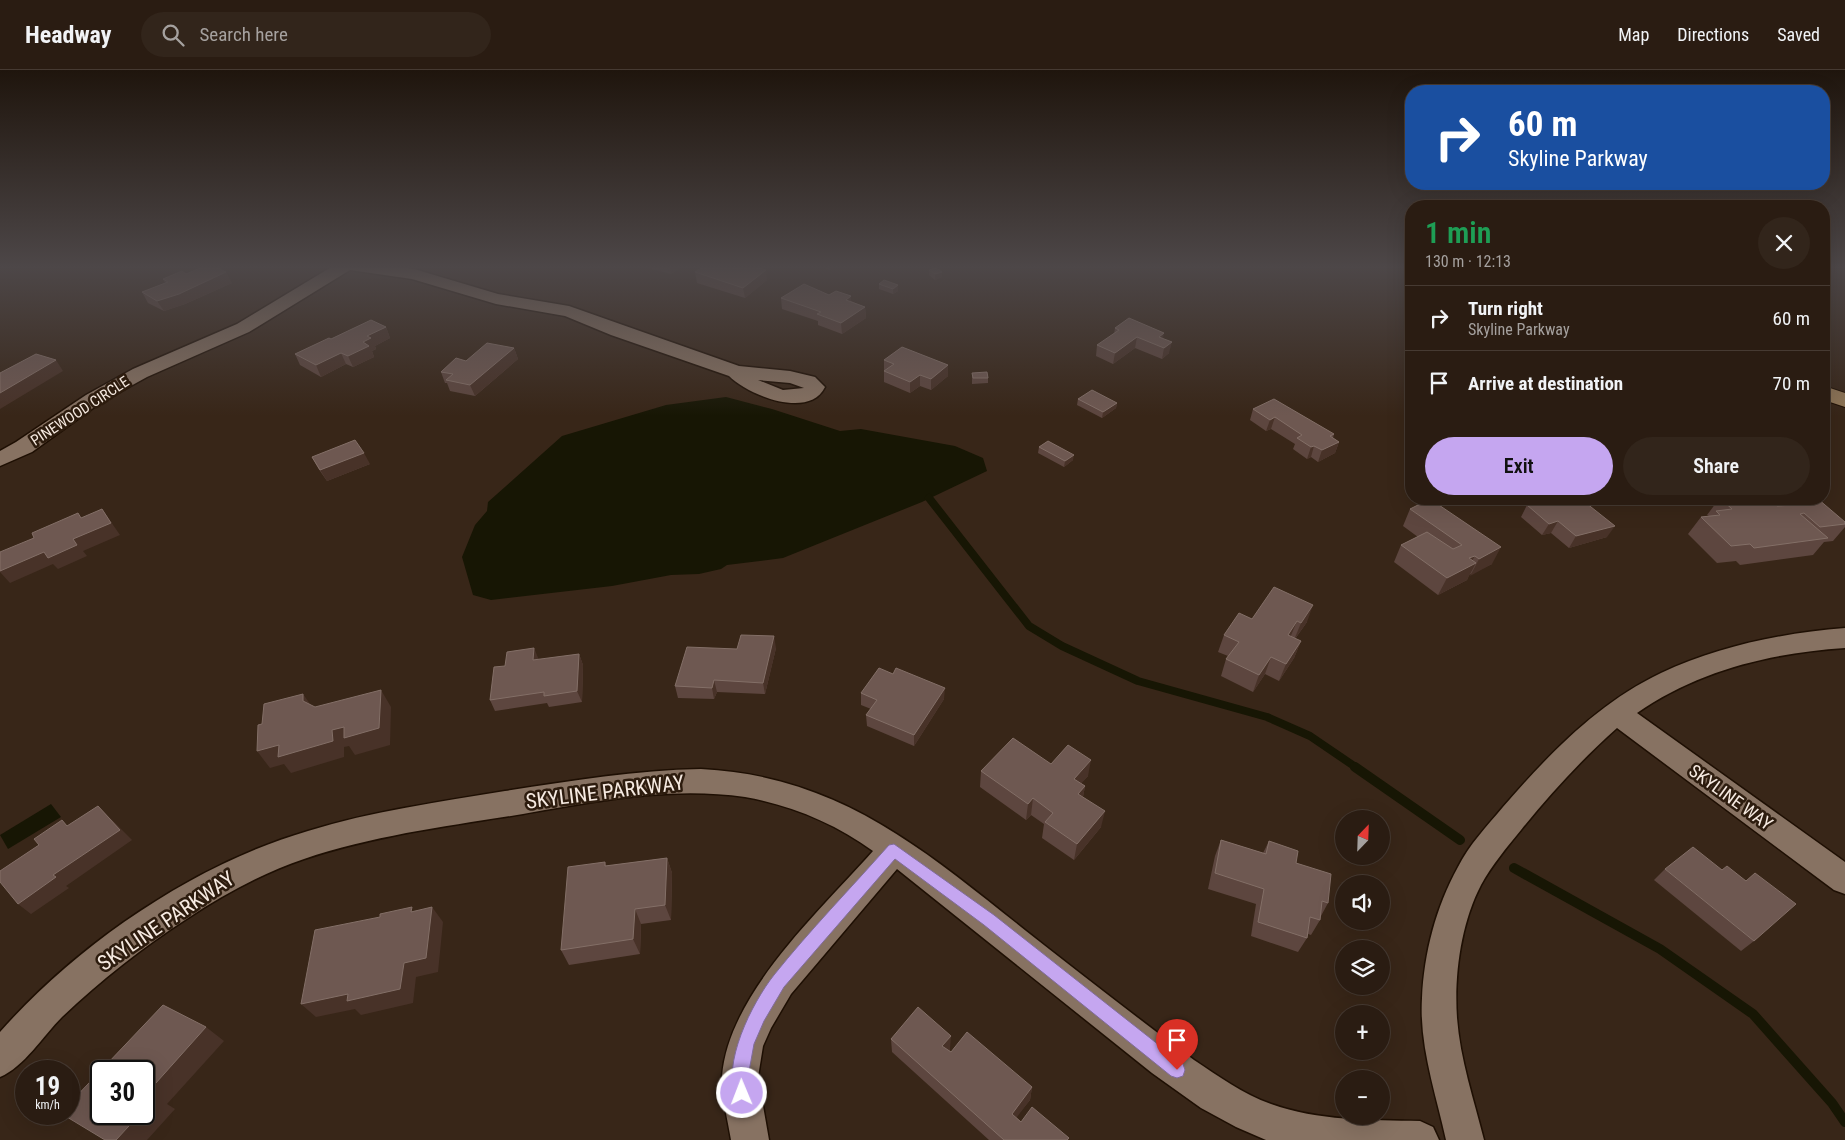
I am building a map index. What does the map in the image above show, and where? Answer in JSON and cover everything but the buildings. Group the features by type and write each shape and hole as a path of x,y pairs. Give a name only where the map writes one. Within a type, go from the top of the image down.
{"main road":[{"path":"1830,395 1845,400"}],"street":[{"name":"PINEWOOD CIRCLE","path":"0,459 24,447 93,399 140,373 243,328 263,316"},
{"path":"581,316 618,331 736,372"},
{"path":"1465,1140 1442,1038 1440,983 1449,928 1467,881 1492,843 1572,751 1617,714 1650,691 1723,660 1791,644 1845,638"},
{"name":"SKYLINE WAY","path":"1617,714 1845,880"},
{"name":"SKYLINE PARKWAY","path":"4,1048 65,991 125,944 182,905 240,871 297,848 346,833 397,821 644,783 688,781 734,784 779,794 824,809 861,826 989,920 1177,1070 1221,1101 1272,1123 1326,1136 1420,1140"},
{"path":"750,1140 740,1077 746,1044 758,1016 779,982 894,850"}],"shaded area":[{"path":"726,397 772,409 840,431 861,429 955,446 983,458 987,471 922,502 783,558 727,565 721,569 699,574 671,575 612,586 491,600 473,595 462,557 475,525 487,511 488,502 562,436 666,405"},
{"path":"51,804 61,817 8,849 0,835"}],"waterway":[{"path":"929,498 1029,626 1062,646 1138,681 1267,717 1310,736 1357,768"},
{"path":"1355,767 1460,840"},
{"path":"1514,868 1660,949 1753,1014 1832,1103 1845,1122"}],"route":[{"path":"742,1093 740,1077 746,1044 758,1016 779,982 894,850 989,920 1029,954 1177,1070"}]}
